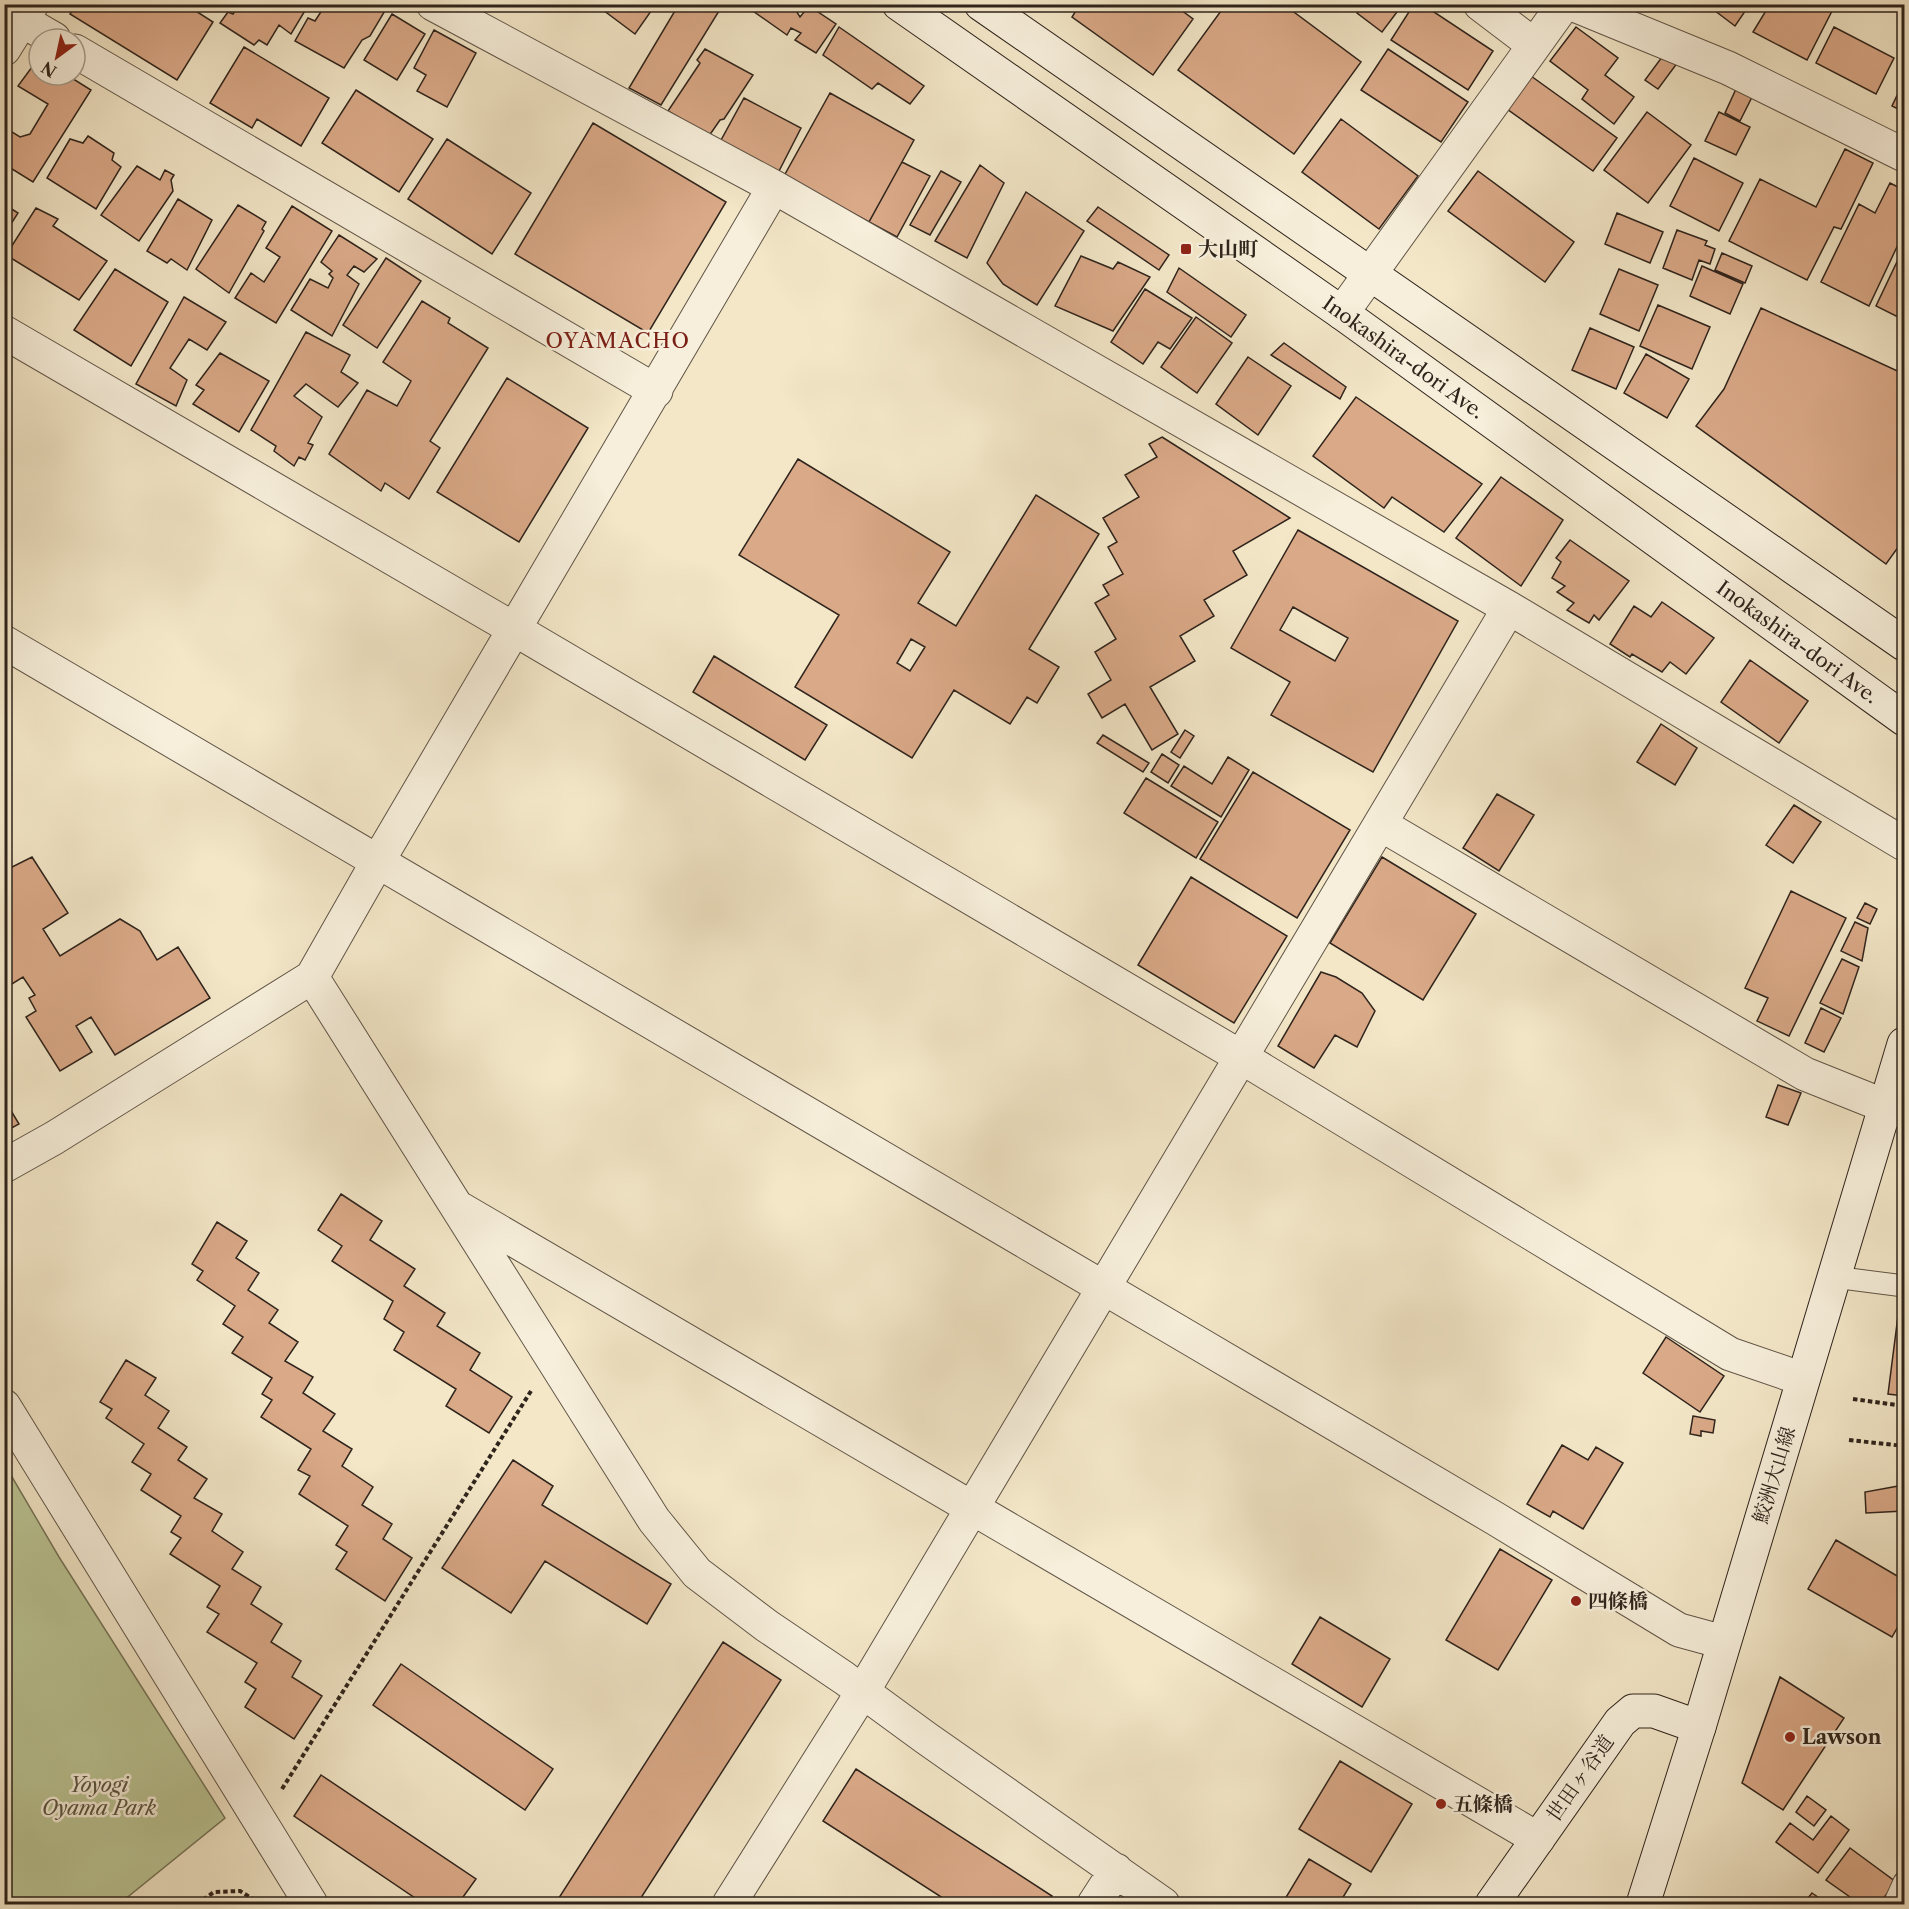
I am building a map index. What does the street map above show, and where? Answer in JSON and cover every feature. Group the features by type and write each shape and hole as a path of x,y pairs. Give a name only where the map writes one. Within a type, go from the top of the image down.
{"street":[{"path":"433,4 774,187 1509,608 1905,844"},
{"name":"Inokashira-dori Ave.","path":"899,4 1342,313 1905,719"},
{"path":"1480,4 1534,45"},
{"path":"1342,313 1564,4"},
{"path":"1572,4 1728,68 1905,155"},
{"path":"998,10 1369,275 1905,644"},
{"path":"4,49 20,11 39,27"},
{"path":"87,58 656,391"},
{"path":"4,1166 312,977 774,187"},
{"path":"4,332 1241,1057 1730,1354 1803,1379"},
{"path":"729,1905 863,1691 1509,608"},
{"path":"4,642 1496,1519 1679,1630 1724,1642"},
{"path":"1380,824 1805,1074 1895,1109"},
{"path":"312,977 654,1520 697,1573 767,1626 863,1691 1163,1905"},
{"name":"鮫洲大山線","path":"1643,1905 1834,1277 1895,1109 1905,1044"},
{"path":"457,1207 1538,1839"},
{"path":"4,1406 311,1905"},
{"name":"世田ヶ谷道","path":"1492,1905 1608,1737 1626,1716 1633,1712 1654,1711 1699,1727"},
{"path":"1094,1905 1116,1870"}],"lane":[{"path":"1834,1277 1905,1286"},
{"path":"1894,1905 1905,1882"}],"path":[{"path":"284,1788 552,1357"},
{"path":"1852,1399 1905,1406"},
{"path":"1849,1440 1905,1446"},
{"path":"197,1905 214,1892 240,1891 261,1905"}],"green space":[{"name":"Yoyogi Oyama Park","path":"5,1465 59,1557 225,1818 119,1904 5,1904"}],"building":[{"path":"76,4 185,4 213,22 177,80 70,14"},
{"path":"239,4 309,4 291,34 279,25 267,45 259,40 254,45 220,23 228,12 233,14"},
{"path":"326,4 380,4 386,9 370,36 362,40 344,68 295,41 308,18 315,21"},
{"path":"595,4 656,4 635,34"},
{"path":"679,4 708,4 719,11 661,105 629,88"},
{"path":"743,4 787,4 795,9 800,17 809,6 836,24 816,53 795,40 801,33 791,28 787,35"},
{"path":"1080,4 1173,4 1193,19 1153,75 1072,17"},
{"path":"1226,4 1283,4 1361,62 1294,154 1178,70"},
{"path":"1363,4 1403,4 1382,32 1357,13"},
{"path":"1414,4 1422,4 1493,51 1468,90 1391,40"},
{"path":"1706,4 1750,4 1735,26"},
{"path":"1770,4 1820,4 1832,11 1807,60 1753,32"},
{"path":"392,14 425,34 397,80 364,60"},
{"path":"839,27 924,86 910,104 878,83 872,89 823,55"},
{"path":"1576,27 1618,58 1605,75 1634,97 1614,124 1582,99 1588,90 1550,61"},
{"path":"1834,27 1894,58 1876,94 1816,63"},
{"path":"434,30 476,53 447,107 417,91 426,75 414,68"},
{"path":"244,47 329,98 301,146 257,119 252,128 210,103"},
{"path":"705,49 753,75 724,119 720,120 709,136 668,111 700,63 697,60"},
{"path":"1388,49 1468,102 1441,142 1361,90"},
{"path":"1665,53 1678,62 1658,89 1645,80"},
{"path":"27,74 27,87 86,87 91,90 33,182 4,164 4,127 20,137 30,134 48,104 18,86"},
{"path":"1531,76 1617,138 1593,171 1507,109"},
{"path":"1904,81 1904,112 1892,106"},
{"path":"1736,89 1752,97 1740,121 1725,113"},
{"path":"356,90 433,139 399,192 322,143"},
{"path":"830,93 914,140 869,222 784,176"},
{"path":"744,98 801,128 778,173 720,142"},
{"path":"1647,112 1691,145 1648,203 1604,170"},
{"path":"1719,112 1750,127 1736,155 1705,141"},
{"path":"1341,119 1418,176 1379,229 1302,172"},
{"path":"593,123 726,202 648,333 515,254"},
{"path":"88,136 114,153 112,160 121,167 96,209 47,178 70,139 83,143"},
{"path":"447,139 531,193 492,254 408,199"},
{"path":"1845,149 1873,163 1841,229 1834,227 1807,280 1729,241 1760,179 1816,207"},
{"path":"1694,158 1743,183 1719,231 1670,206"},
{"path":"902,162 930,176 897,237 869,222"},
{"path":"980,165 1004,183 967,258 935,241"},
{"path":"137,166 160,180 165,170 174,175 171,180 173,191 139,241 101,215"},
{"path":"941,171 961,182 930,235 910,225"},
{"path":"1478,171 1574,242 1545,282 1448,211"},
{"path":"1890,183 1904,190 1904,232 1869,306 1821,282 1859,204 1875,213"},
{"path":"1026,192 1084,231 1037,305 1003,284 987,263"},
{"path":"178,199 212,220 187,270 171,259 167,263 147,251"},
{"path":"4,204 18,213 4,235"},
{"path":"238,205 266,222 262,229 264,231 229,293 196,269"},
{"path":"292,206 332,231 276,323 235,298 251,273 264,282 280,257 266,248"},
{"path":"1098,207 1169,255 1159,270 1087,221"},
{"path":"36,208 58,219 53,226 107,261 79,300 6,255"},
{"path":"1617,213 1663,232 1650,263 1605,244"},
{"path":"1677,230 1707,241 1705,245 1715,249 1710,264 1699,260 1692,280 1663,268"},
{"path":"339,235 377,259 364,272 354,266 347,275 359,284 332,336 291,310 310,279 328,288 333,278 329,274 332,271 321,262"},
{"path":"1904,247 1904,320 1876,306"},
{"path":"1722,253 1752,266 1745,283 1715,270"},
{"path":"1081,256 1113,269 1118,262 1150,277 1113,331 1055,306"},
{"path":"386,258 421,281 377,348 343,325"},
{"path":"1702,266 1743,284 1730,314 1690,296"},
{"path":"1179,268 1246,315 1231,337 1167,292"},
{"path":"115,269 168,302 131,366 74,330"},
{"path":"1619,269 1658,285 1639,331 1600,314"},
{"path":"1145,289 1192,318 1170,349 1158,342 1143,364 1111,342"},
{"path":"184,297 226,322 207,350 189,339 170,368 187,380 176,406 136,384"},
{"path":"422,301 450,318 448,323 488,348 430,441 440,448 409,499 385,483 381,491 329,454 367,390 397,406 411,381 383,362"},
{"path":"1658,305 1710,327 1692,369 1640,346"},
{"path":"1761,308 1904,374 1904,539 1886,564 1696,426 1724,389"},
{"path":"1196,317 1232,343 1197,393 1161,367"},
{"path":"1590,328 1634,347 1616,389 1572,370"},
{"path":"306,332 350,355 341,372 358,383 338,407 306,384 294,396 322,417 308,443 313,445 305,460 299,457 294,466 274,451 276,446 251,430"},
{"path":"1284,343 1346,387 1340,399 1271,355"},
{"path":"220,353 269,381 239,432 193,404 204,390 196,385"},
{"path":"1646,354 1689,379 1667,418 1624,393"},
{"path":"1248,357 1291,386 1258,435 1216,404"},
{"path":"507,378 588,428 519,542 437,492"},
{"path":"1356,397 1482,484 1444,532 1392,497 1384,508 1313,456"},
{"path":"1162,437 1290,518 1233,551 1247,575 1204,600 1214,616 1180,636 1195,661 1150,687 1178,734 1152,750 1125,704 1102,718 1088,694 1111,680 1095,652 1116,639 1095,603 1109,595 1103,585 1123,574 1108,547 1117,542 1103,518 1139,497 1125,475 1157,457 1149,444"},
{"path":"798,459 950,552 918,603 956,626 1036,495 1099,534 1029,649 1059,667 1037,703 1027,697 1010,724 954,690 912,758 795,687 839,615 739,555","holes":["911,639 925,647 910,671 897,663"]},
{"path":"1501,477 1563,520 1521,586 1456,538"},
{"path":"1298,530 1458,621 1373,772 1271,715 1290,682 1231,648","holes":["1293,607 1348,638 1335,661 1280,630"]},
{"path":"1570,540 1629,581 1599,620 1594,615 1589,623 1567,610 1574,603 1557,592 1565,586 1552,578 1561,562 1556,558"},
{"path":"1662,602 1714,638 1686,674 1670,662 1662,672 1632,654 1630,657 1610,644 1634,606 1651,617"},
{"path":"714,656 827,725 805,760 693,692"},
{"path":"1750,660 1808,701 1779,743 1721,702"},
{"path":"1661,724 1697,748 1675,785 1637,762"},
{"path":"1185,730 1194,736 1180,758 1171,752"},
{"path":"1103,735 1149,763 1143,772 1097,743"},
{"path":"1162,754 1179,765 1168,783 1151,772"},
{"path":"1228,757 1249,770 1221,817 1171,786 1184,766 1212,784"},
{"path":"1253,772 1350,830 1297,918 1200,859"},
{"path":"1146,778 1218,822 1196,858 1124,813"},
{"path":"1497,794 1534,815 1499,871 1463,848"},
{"path":"1794,805 1821,822 1793,863 1766,845"},
{"path":"32,857 68,913 43,929 60,956 120,919 140,931 157,960 178,947 210,998 115,1055 91,1017 76,1026 92,1052 60,1071 26,1017 36,1011 29,998 35,995 23,977 7,987 4,983 4,871"},
{"path":"1382,857 1476,914 1423,1000 1330,943"},
{"path":"1191,877 1287,936 1234,1023 1138,965"},
{"path":"1791,891 1846,918 1789,1036 1757,1021 1768,998 1745,988"},
{"path":"1865,903 1877,909 1870,924 1857,918"},
{"path":"1855,922 1868,928 1862,961 1841,951"},
{"path":"1842,959 1859,967 1843,1014 1820,1003"},
{"path":"1321,972 1336,977 1362,993 1375,1011 1357,1047 1335,1035 1314,1068 1278,1046"},
{"path":"1821,1008 1841,1018 1824,1052 1805,1043"},
{"path":"1778,1085 1801,1093 1788,1125 1766,1117"},
{"path":"4,1099 19,1124 4,1132"},
{"path":"341,1194 382,1221 370,1240 415,1269 404,1286 445,1313 437,1326 480,1353 470,1370 512,1397 489,1433 446,1406 456,1389 394,1350 404,1332 384,1319 393,1301 332,1261 342,1246 318,1230"},
{"path":"217,1222 247,1241 236,1258 259,1273 248,1290 278,1310 269,1323 298,1342 285,1361 313,1377 303,1393 335,1414 323,1431 352,1449 342,1466 373,1487 362,1505 392,1524 383,1539 412,1558 385,1601 336,1569 347,1552 336,1545 348,1526 299,1494 310,1476 298,1470 311,1449 261,1417 272,1400 262,1394 272,1378 232,1353 243,1337 223,1324 235,1306 197,1280 203,1271 192,1264"},
{"path":"1899,1308 1904,1308 1904,1396 1888,1394"},
{"path":"1666,1337 1724,1376 1700,1412 1643,1373"},
{"path":"126,1360 156,1378 145,1395 169,1411 158,1428 187,1447 178,1460 207,1479 194,1498 222,1514 212,1531 243,1552 232,1569 261,1587 251,1604 282,1624 271,1642 301,1661 292,1677 322,1696 294,1739 245,1707 256,1689 245,1682 257,1663 207,1632 219,1614 207,1607 220,1586 170,1554 181,1538 171,1532 181,1516 141,1490 151,1474 132,1462 144,1444 106,1418 112,1409 100,1402"},
{"path":"1693,1416 1715,1420 1713,1433 1701,1431 1701,1436 1690,1434"},
{"path":"1562,1445 1588,1460 1596,1447 1623,1463 1583,1529 1553,1511 1550,1517 1527,1504"},
{"path":"513,1460 553,1486 542,1505 671,1584 647,1624 545,1561 511,1613 442,1568"},
{"path":"1904,1485 1904,1511 1866,1513 1865,1492"},
{"path":"1836,1540 1904,1580 1904,1616 1892,1637 1808,1589"},
{"path":"1500,1549 1552,1580 1498,1670 1446,1640"},
{"path":"1320,1617 1390,1659 1362,1707 1292,1664"},
{"path":"723,1642 781,1680 637,1904 555,1904"},
{"path":"401,1664 553,1769 525,1810 373,1705"},
{"path":"1780,1677 1844,1718 1783,1810 1742,1783"},
{"path":"1340,1761 1412,1804 1371,1872 1299,1829"},
{"path":"856,1769 1052,1896 1046,1904 952,1904 823,1821"},
{"path":"321,1775 476,1879 458,1904 424,1904 294,1816"},
{"path":"1807,1796 1826,1810 1814,1826 1796,1812"},
{"path":"1831,1816 1849,1830 1818,1873 1776,1842 1790,1823 1813,1840"},
{"path":"1850,1848 1896,1882 1879,1904 1860,1904 1826,1880"},
{"path":"1309,1859 1351,1884 1339,1904 1282,1904"},
{"path":"1812,1893 1828,1904 1803,1904"}],"place":[{"name":"大山町","path":"1186,249"},
{"name":"四條橋","path":"1576,1601"},
{"name":"Lawson","path":"1790,1737"},
{"name":"五條橋","path":"1441,1804"}],"district":[{"name":"OYAMACHO","path":"618,341"}]}
